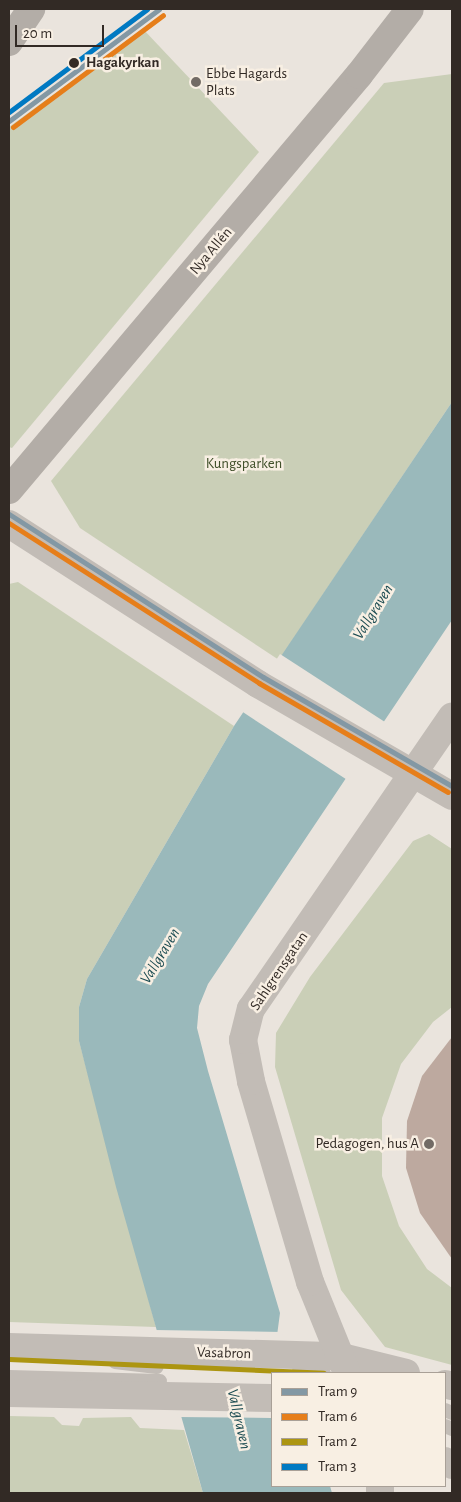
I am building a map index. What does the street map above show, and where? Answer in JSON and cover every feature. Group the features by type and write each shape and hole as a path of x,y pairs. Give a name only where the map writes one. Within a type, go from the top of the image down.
{"main road":[{"path":"9,42 31,9"},
{"name":"Nya Allén","path":"9,490 353,82 410,9"}],"street":[{"path":"9,524 258,684 414,772 452,796"},
{"name":"Sahlgrensgatan","path":"320,1366 310,1282 251,1081 243,1040 251,1009 452,716"},
{"path":"9,1347 159,1374 271,1398"},
{"name":"Vasabron","path":"159,1374 320,1366 394,1372"},
{"path":"9,1393 159,1374"},
{"name":"Vasabron","path":"159,1374 271,1384"}],"lane":[{"path":"9,1359 159,1374"},
{"path":"9,1377 159,1374"}],"green space":[{"path":"143,29 259,152 12,448 9,447 9,127"},
{"name":"Kungsparken","path":"452,74 452,402 279,660 80,528 51,481 384,83"},
{"path":"18,582 234,726 87,979 79,1007 79,1041 156,1327 9,1322 9,584"},
{"path":"429,834 452,849 452,1007 433,1022 401,1064 382,1118 382,1176 399,1226 427,1269 452,1288 452,1365 385,1347 341,1290 275,1067 276,1033 310,977 413,841"},
{"path":"9,1416 54,1417 62,1425 79,1426 83,1418 131,1417 140,1428 184,1430 203,1493 9,1493"}],"water":[{"name":"Vallgraven","path":"452,402 452,620 208,984 199,1006 197,1028 208,1071 280,1313 271,1372 271,1487 330,1487 332,1493 203,1493 116,1187 79,1041 79,1007 87,979 234,726"}],"pier":[{"path":"280,654 386,723 348,780 242,712"},
{"path":"154,1330 282,1332 292,1372 271,1372 271,1418 178,1417"}],"building":[{"name":"Pedagogen, hus A","path":"452,1037 452,1259 420,1213 406,1168 407,1121 422,1076"}],"tram line":[{"name":"3","path":"9,112 147,9"},
{"name":"9","path":"9,121 159,9"},
{"name":"6","path":"13,127 163,15"},
{"name":"9","path":"9,514 263,677 452,786"},
{"name":"6","path":"9,523 259,683 448,792"},
{"name":"2","path":"9,1359 302,1372"}],"place":[{"name":"Hagakyrkan","path":"74,63"},
{"name":"Ebbe Hagards Plats","path":"196,82"},
{"name":"Pedagogen, hus A","path":"429,1144"}]}
